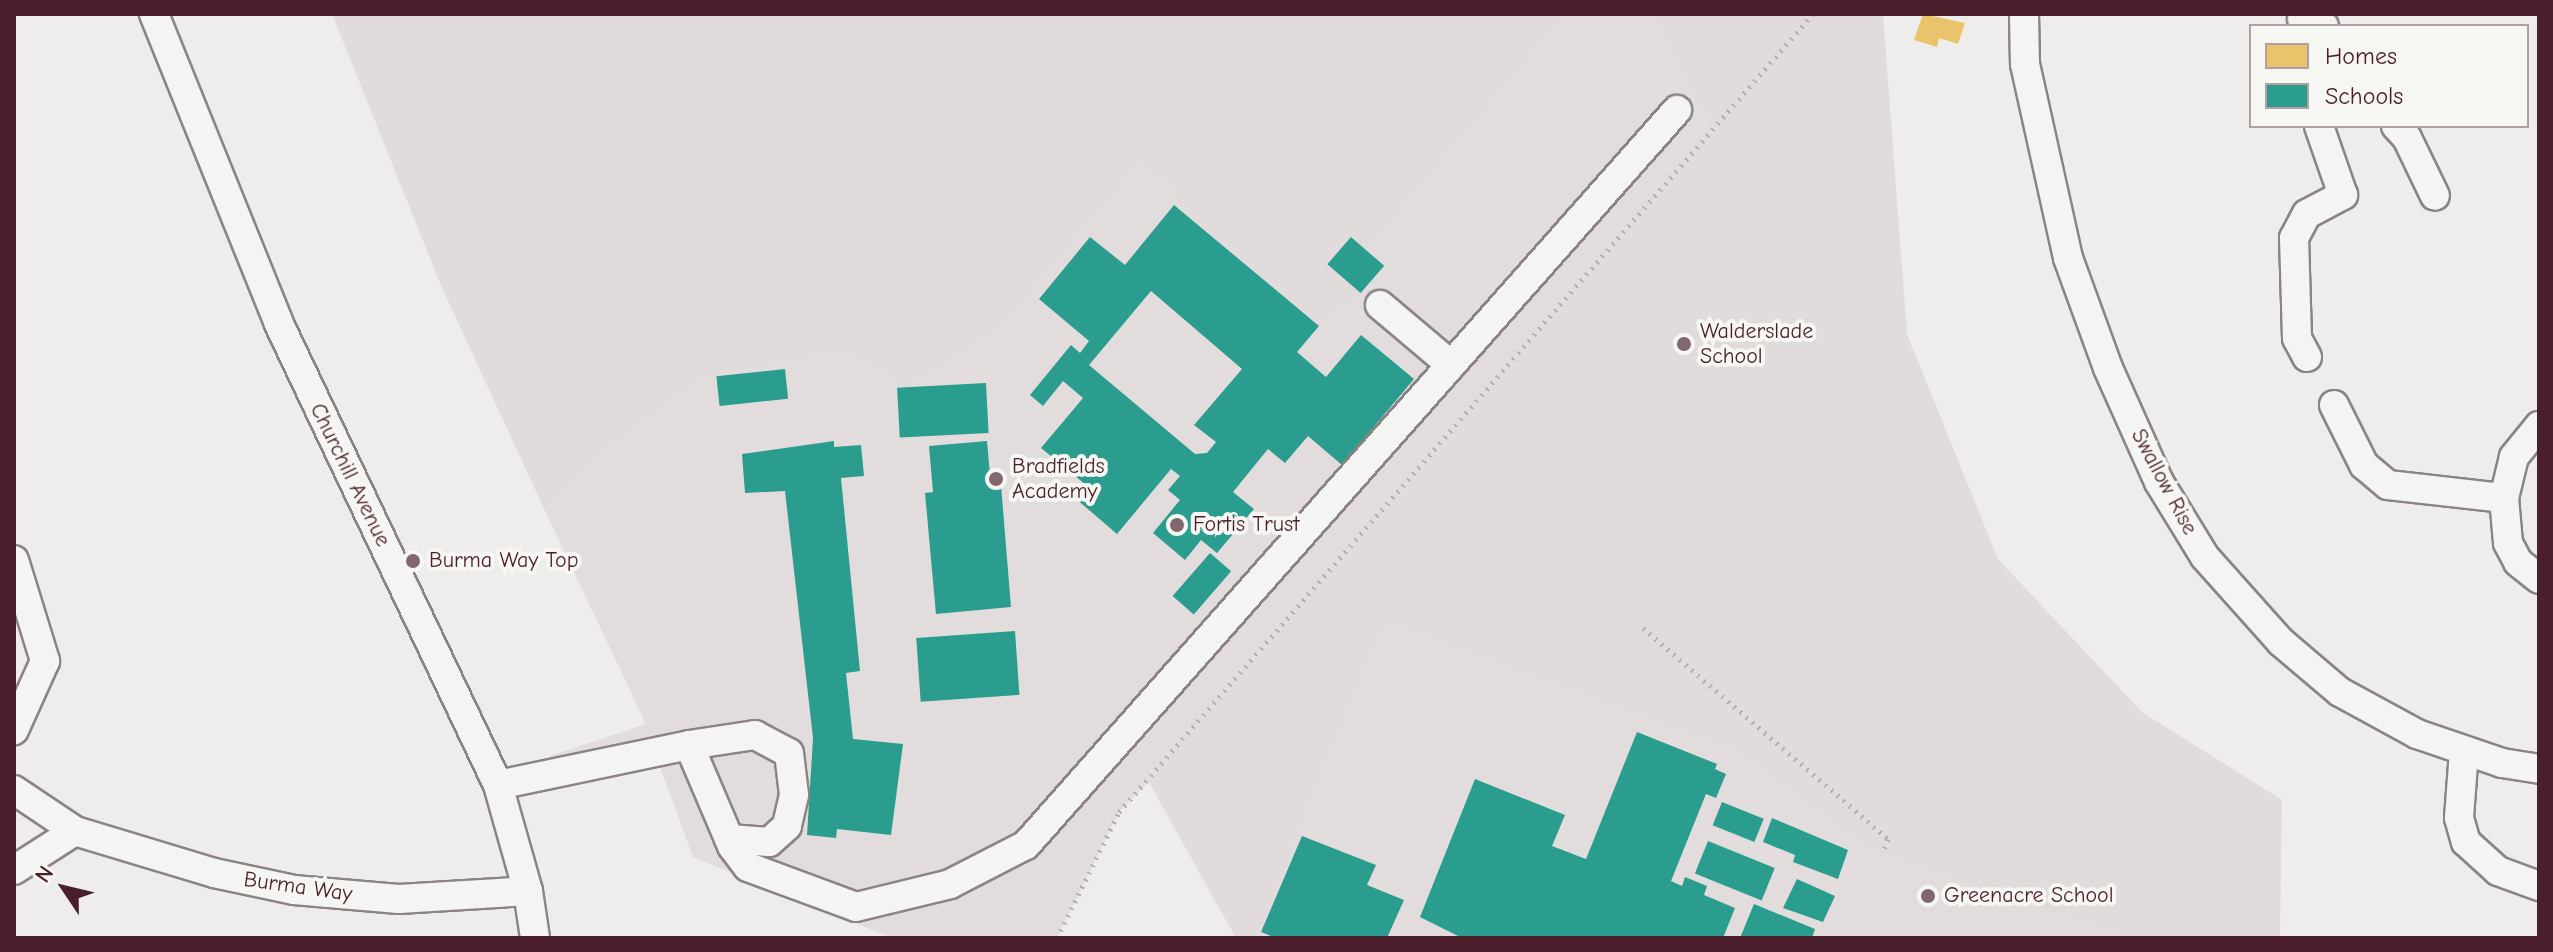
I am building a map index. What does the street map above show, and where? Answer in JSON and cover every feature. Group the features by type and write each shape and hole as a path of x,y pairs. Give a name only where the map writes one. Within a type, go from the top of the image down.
{"street":[{"name":"Churchill Avenue","path":"154,14 279,324 498,785 528,891 535,938"},
{"name":"Swallow Rise","path":"2024,14 2025,64 2068,258 2108,368 2159,482 2205,557 2281,642 2340,692 2375,714 2464,751 2539,769"},
{"path":"689,745 729,839 748,867 856,907 950,884 1026,845 1677,110"},
{"path":"2307,357 2297,338 2294,238 2307,214 2343,195 2320,128"},
{"path":"2397,128 2435,196"},
{"path":"1380,305 1451,365"},
{"path":"2334,405 2377,478 2404,490 2504,498"},
{"path":"2539,426 2514,457 2504,498 2508,543 2518,562 2539,579"},
{"path":"14,560 45,661 14,730"},
{"path":"498,785 689,745 755,735 789,753 794,795 787,826 769,842 729,839"},
{"path":"2464,751 2459,809 2466,842 2498,871 2539,886"},
{"name":"Burma Way","path":"14,790 75,831 214,873 294,890 399,899 528,891"},
{"path":"14,870 75,831"}],"path":[{"path":"1057,938 1119,812 1813,14"},
{"path":"1643,628 1888,839 1882,854"}],"shaded area":[{"path":"332,14 1566,14 1368,250 1351,237 1328,264 1361,293 1320,326 1174,205 1177,194 1141,162 999,330 908,387 844,353 703,377 614,446 545,511 442,288"},
{"name":"Bradfields Academy","path":"412,14 1652,14 1685,87 1718,129 2168,938 1236,938 1149,782 1119,812 1057,938 892,938 693,857 659,764 561,788 550,756 646,724 545,511 614,446"},
{"name":"Walderslade School","path":"1652,14 1883,14 1907,334 1998,559 2142,712 2282,800 2280,938 2129,938 1867,849 1742,754 1385,622 1255,938 1236,938 1149,782 1718,129 1685,87"}],"building: Homes":[{"path":"1923,14 1965,23 1958,44 1939,38 1937,47 1914,40"}],"building: Schools":[{"path":"1174,205 1319,326 1297,352 1326,377 1361,335 1414,379 1342,465 1308,436 1285,463 1268,449 1233,492 1254,509 1217,553 1201,540 1185,560 1153,533 1180,500 1168,490 1180,476 1171,469 1117,534 1075,498 1086,485 1041,448 1083,398 1063,381 1043,406 1030,395 1071,345 1080,353 1089,341 1039,299 1090,237 1125,265","holes":["1151,291 1242,369 1194,425 1216,442 1207,453 1195,454 1089,365"]},
{"path":"1351,237 1384,266 1361,293 1327,264"},
{"path":"785,369 788,399 720,406 716,376"},
{"path":"986,383 989,433 900,438 897,388"},
{"path":"834,441 834,447 861,445 864,476 841,478 860,671 846,673 853,739 903,744 891,835 837,829 836,838 807,835 813,738 785,491 745,493 742,454"},
{"path":"987,441 991,486 1001,485 1011,607 936,614 925,493 933,492 929,446"},
{"path":"1210,553 1231,571 1194,614 1173,596"},
{"path":"1015,631 1019,695 921,702 916,638"},
{"path":"1637,732 1717,764 1715,769 1726,774 1716,798 1706,794 1671,881 1682,886 1685,877 1707,886 1704,895 1735,908 1723,938 1462,938 1420,917 1475,779 1565,815 1552,846 1586,859"},
{"path":"1722,802 1764,819 1754,842 1713,825"},
{"path":"1772,818 1848,850 1838,879 1793,862 1795,855 1763,842"},
{"path":"1302,836 1376,865 1367,885 1404,900 1387,938 1276,938 1261,932"},
{"path":"1708,841 1775,868 1762,900 1695,873"},
{"path":"1797,879 1835,896 1823,922 1783,908"},
{"path":"1754,904 1815,929 1812,938 1740,938"}],"place":[{"name":"Walderslade School","path":"1684,344"},
{"name":"Bradfields Academy","path":"996,479"},
{"name":"Fortis Trust","path":"1177,525"},
{"name":"Burma Way Top","path":"413,561"},
{"name":"Greenacre School","path":"1928,896"}]}
